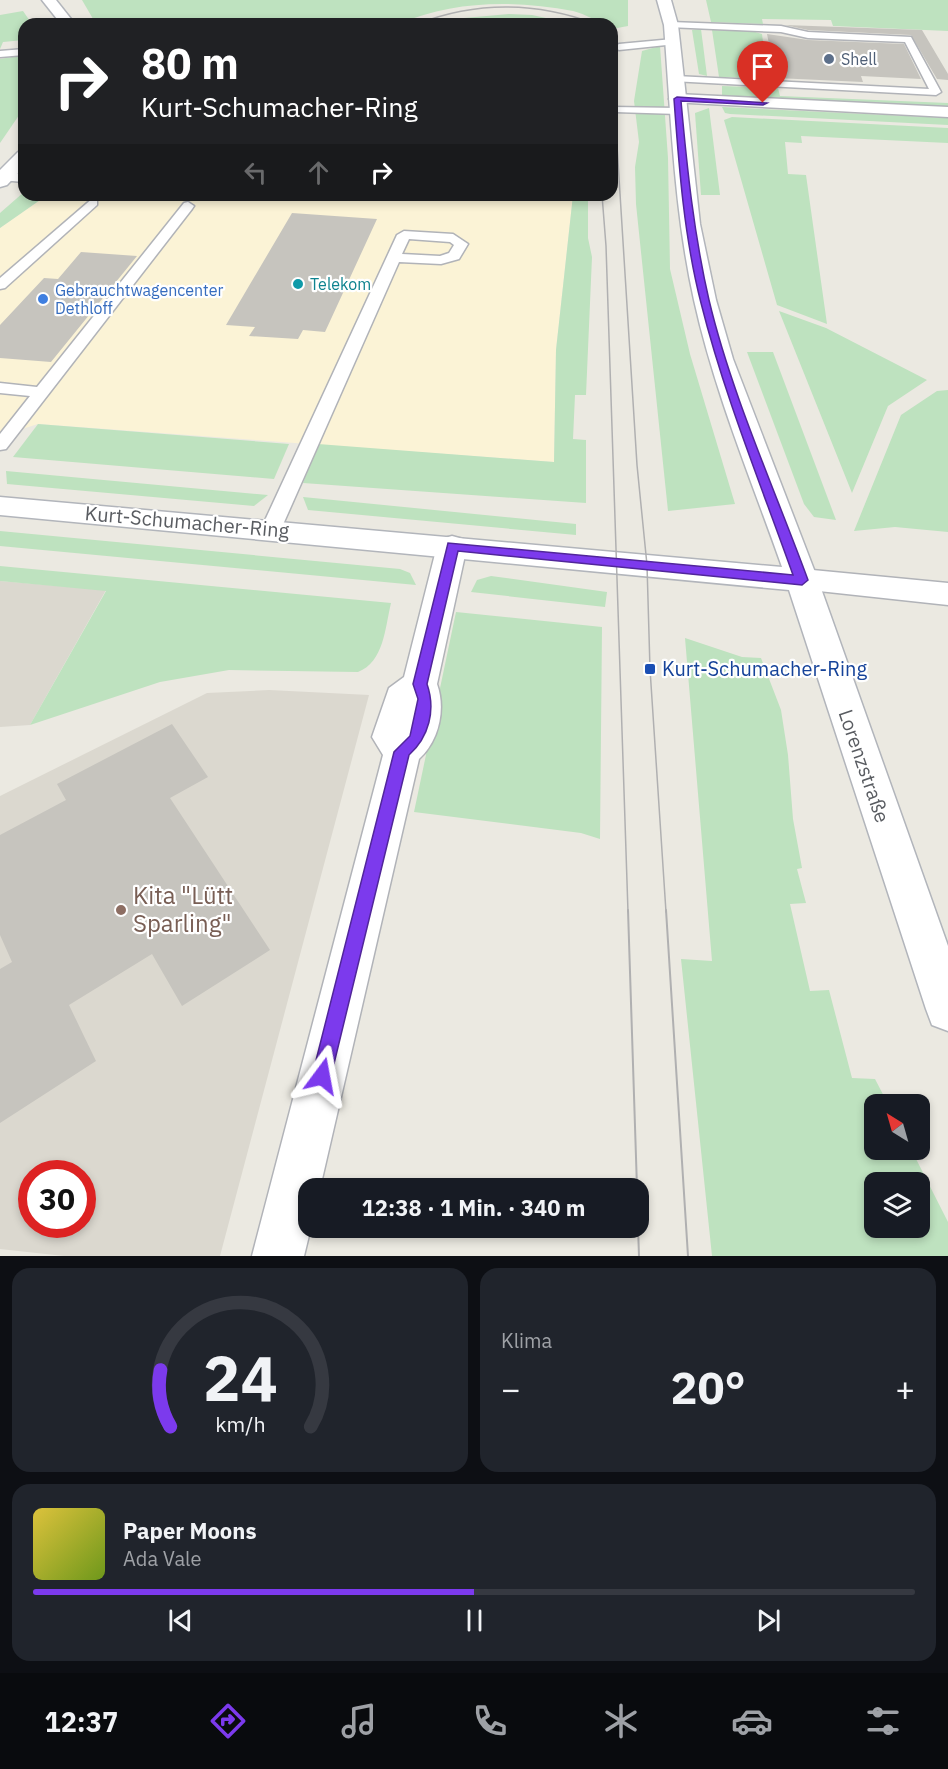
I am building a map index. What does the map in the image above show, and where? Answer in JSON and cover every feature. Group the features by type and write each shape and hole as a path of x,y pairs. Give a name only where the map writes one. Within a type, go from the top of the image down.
{"street":[{"path":"50,0 64,18"},
{"name":"Lorenzstraße","path":"664,0 672,33 690,224 705,300 721,359 802,580 948,1009"},
{"path":"678,105 948,112"},
{"path":"2,179 18,162"},
{"name":"Kurt-Schumacher-Ring","path":"0,506 271,529 948,594"},
{"path":"278,1256 402,752 390,736 401,698 420,684 452,546"}],"lane":[{"path":"620,47 672,33 782,32 837,37 908,39 936,92"},
{"path":"0,54 18,52"},
{"path":"676,80 822,83 948,92"},
{"path":"618,109 678,105"},
{"path":"2,179 18,178"},
{"path":"0,285 93,202"},
{"path":"0,445 188,206"},
{"path":"271,529 394,258"},
{"path":"0,387 42,393"}],"shaded area":[{"path":"39,201 572,201 556,350 554,462 38,424 0,436 0,228"},
{"path":"0,581 106,590 30,725 0,727"},
{"path":"269,690 369,695 220,1256 64,1256 0,1249 0,796 207,693"}],"green space":[{"path":"82,0 628,0 628,26 618,28 618,18 593,18 551,7 507,4 463,6 415,18 92,18"},
{"path":"706,0 948,0 948,31 833,26 831,20 762,19 763,24 711,22"},
{"path":"23,11 28,18 18,18 18,41 3,42 0,49 0,15"},
{"path":"509,14 546,18 464,18"},
{"path":"701,29 707,76 699,74 692,30"},
{"path":"712,30 752,31 762,34 767,74 757,78 719,77"},
{"path":"660,46 668,158 670,269 690,354 735,504 668,511 636,204 635,167 639,142 634,101 642,51"},
{"path":"18,56 18,117 0,143 0,59"},
{"path":"722,86 778,88 780,96 948,103 948,109 722,98"},
{"path":"722,107 948,118 948,125 730,114 725,113"},
{"path":"709,108 720,195 701,195 695,113"},
{"path":"732,117 948,128 948,143 801,136 802,143 785,142 788,174 806,175 827,324 777,305 724,120"},
{"path":"18,197 18,201 39,201 0,228 0,213"},
{"path":"572,201 588,201 588,238 592,257 586,395 575,395 573,439 586,440 586,503 303,483 318,444 554,462 556,350"},
{"path":"779,311 826,328 927,380 888,406 852,493"},
{"path":"747,352 773,352 836,520 814,517 804,504"},
{"path":"948,390 948,532 895,527 854,531 901,415 937,391"},
{"path":"38,424 289,444 274,479 13,457"},
{"path":"6,471 268,495 254,506 7,484"},
{"path":"303,497 576,524 576,535 308,510"},
{"path":"0,531 400,569 410,573 416,585 0,546"},
{"path":"0,566 391,603 385,633 378,652 367,667 358,672 229,670 160,682 30,725 106,591 0,581"},
{"path":"491,576 607,592 605,607 471,592 477,580"},
{"path":"456,612 602,627 600,839 581,833 414,812"},
{"path":"685,638 742,657 761,658 781,710 788,755 793,819 802,868 797,869 806,903 790,904 810,991 829,990 852,1078 875,1079 883,1094 864,1094 864,1160 917,1160 923,1172 864,1172 864,1238 930,1238 930,1186 948,1222 948,1256 712,1256 681,959 712,961"}],"building":[{"path":"785,25 922,30 948,74 948,80 937,79 911,35 808,30"},
{"name":"Shell","path":"767,34 808,40 904,44 921,79 861,76 863,82 776,78"},
{"name":"Telekom","path":"292,213 377,219 325,332 303,330 298,339 249,336 255,327 226,325"},
{"path":"81,252 137,256 51,362 0,358 0,325 44,278 58,279"},
{"name":"Kita \"Lütt Sparling\"","path":"172,724 208,777 170,798 270,950 182,1006 152,954 69,1005 96,1061 0,1123 0,969 12,962 0,935 0,835 66,800 57,784"}],"tram line":[{"path":"434,18 462,11 506,7 551,11 577,18"},
{"path":"618,162 637,465 647,565 650,669 666,912"},
{"path":"602,201 606,246 628,912"},
{"path":"628,910 637,1178"},
{"path":"666,910 688,1256"},
{"path":"638,1238 639,1256"}],"place":[{"name":"Shell","path":"829,59"},
{"name":"Telekom","path":"298,284"},
{"name":"Gebrauchtwagencenter Dethloff","path":"43,299"},
{"name":"Kurt-Schumacher-Ring","path":"650,669"},
{"name":"Kita \"Lütt Sparling\"","path":"121,910"}],"route":[{"path":"322,1076 402,752 417,739 425,699 420,684 452,546 802,580 721,359 705,300 694,252 685,190 677,99 763,103"}]}
